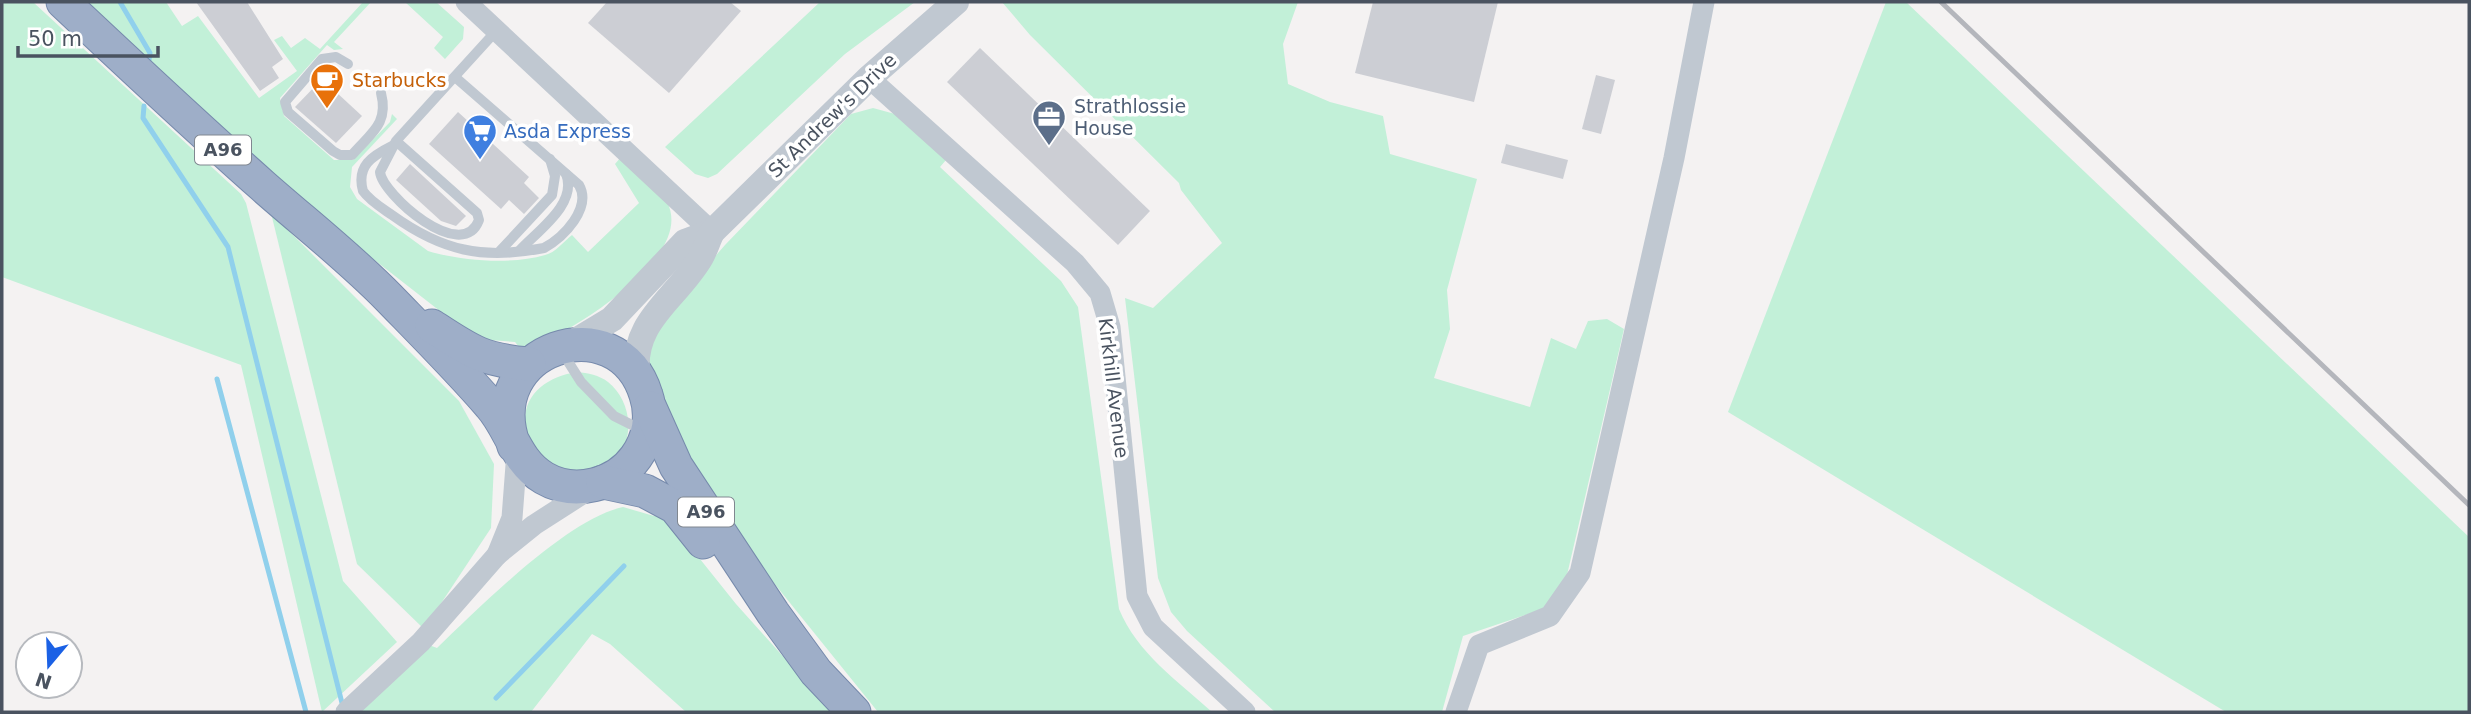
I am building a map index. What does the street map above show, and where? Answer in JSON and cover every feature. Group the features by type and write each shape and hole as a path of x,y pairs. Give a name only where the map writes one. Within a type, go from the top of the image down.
{"highway":[{"name":"A96","path":"63,2 152,86 386,295 492,407 515,449 529,467 552,482 570,486 601,483 645,491 675,507 723,567 773,613"},
{"name":"A96","path":"386,295 468,349 495,361 529,364"},
{"name":"A96","path":"564,346 592,345 613,353 637,376 654,429 676,466 773,613 816,672 854,712"},
{"path":"515,449 508,424 508,402 516,381 529,364 564,346"},
{"path":"601,483 631,463 654,429"}],"street":[{"path":"466,2 712,232"},
{"name":"St Andrew's Drive","path":"637,376 635,357 646,325 701,258 712,232 869,78 956,2"},
{"path":"1456,712 1479,645 1550,616 1580,573 1674,158 1704,2"},
{"name":"Kirkhill Avenue","path":"869,78 1075,263 1100,293 1110,327 1137,596 1153,627 1245,712"},
{"name":"St Andrew's Drive","path":"564,346 612,319 685,242 712,232"},
{"path":"497,555 512,518 515,449"},
{"path":"346,712 421,642 497,555 534,525 601,483"}],"lane":[{"path":"394,144 477,213 479,220 474,229 460,235 438,231 387,188 380,172 394,144 497,30"},
{"path":"348,64 336,57 322,59 285,102 288,111 333,151 340,155 352,155 384,119 381,93"},
{"path":"394,144 372,156 365,164 361,182 366,195 411,229 441,245 462,251 519,251 549,246 576,218 583,196 579,185 455,77"},
{"path":"499,251 552,195 555,176 550,159"},
{"path":"519,251 567,198 568,182 564,172"},
{"path":"564,346 581,382 614,416 654,429"}],"green space":[{"path":"2,2 33,2 241,194 246,203 343,581 397,642 322,712 241,365 2,277"},
{"path":"78,2 166,2 182,26 198,16 259,98 297,71 274,40 282,36 291,48 305,38 320,49 363,2 371,2 334,42 343,49 334,50 327,45 280,98 284,116 334,160 353,160 390,122 392,114 397,119 352,167 350,187 357,199 428,251 441,254 486,260 532,258 552,252 572,235 588,252 639,203 615,164 621,157 652,184 667,202 671,224 663,247 646,270 622,291 568,329 524,353 515,342 489,340 486,347 263,173"},
{"path":"405,2 436,2 464,27 463,39 445,59 434,48 443,37"},
{"path":"820,2 915,2 845,54 717,174 708,178 695,174 665,147"},
{"path":"1002,2 1298,2 1283,44 1288,84 1330,102 1383,116 1390,154 1477,179 1447,290 1450,329 1434,378 1530,407 1551,338 1576,349 1588,321 1607,319 1624,329 1567,575 1543,609 1463,636 1442,712 1275,712 1187,631 1171,612 1158,578 1125,298 1153,308 1222,243 1181,190 1179,183 1030,35"},
{"path":"1886,2 1906,2 2469,537 2469,712 2226,712 1728,412"},
{"path":"873,108 895,114 946,160 940,167 1061,281 1078,307 1119,609 1147,653 1212,712 878,712 761,567 692,467 655,390 646,353 663,316 725,245 851,114"},
{"path":"271,213 459,401 494,464 491,528 424,629 357,564"},
{"path":"577,372 601,378 616,390 627,412 628,435 618,457 609,465 577,476 535,455 525,422 529,402 540,387 557,377"},
{"path":"623,507 654,516 658,510 664,514 736,604 833,712 686,712 610,644 592,634 531,712 346,712 421,642 437,648 551,546 576,528"}],"building":[{"path":"196,2 247,2 283,59 272,67 279,78 260,91"},
{"path":"607,2 730,2 741,11 669,93 588,23"},
{"path":"1373,2 1498,2 1474,102 1355,73"},
{"name":"Strathlossie House","path":"980,48 1150,211 1118,245 947,82"},
{"path":"1596,75 1615,80 1601,134 1582,129"},
{"name":"Starbucks","path":"322,79 362,116 336,143 295,107"},
{"name":"Asda Express","path":"458,112 529,177 524,183 539,198 524,214 509,200 501,209 429,144"},
{"path":"1506,144 1568,160 1563,179 1501,163"},
{"path":"410,164 466,216 456,226 441,221 396,180"}],"waterway":[{"path":"120,2 150,53 149,60"},
{"path":"144,106 143,118 228,247 343,707"},
{"path":"217,379 306,712"},
{"path":"496,698 624,566"}],"railway":[{"path":"1941,2 2469,505"}],"place":[{"name":"Starbucks","path":"327,110"},
{"name":"Strathlossie House","path":"1049,147"},
{"name":"Asda Express","path":"480,161"}]}
